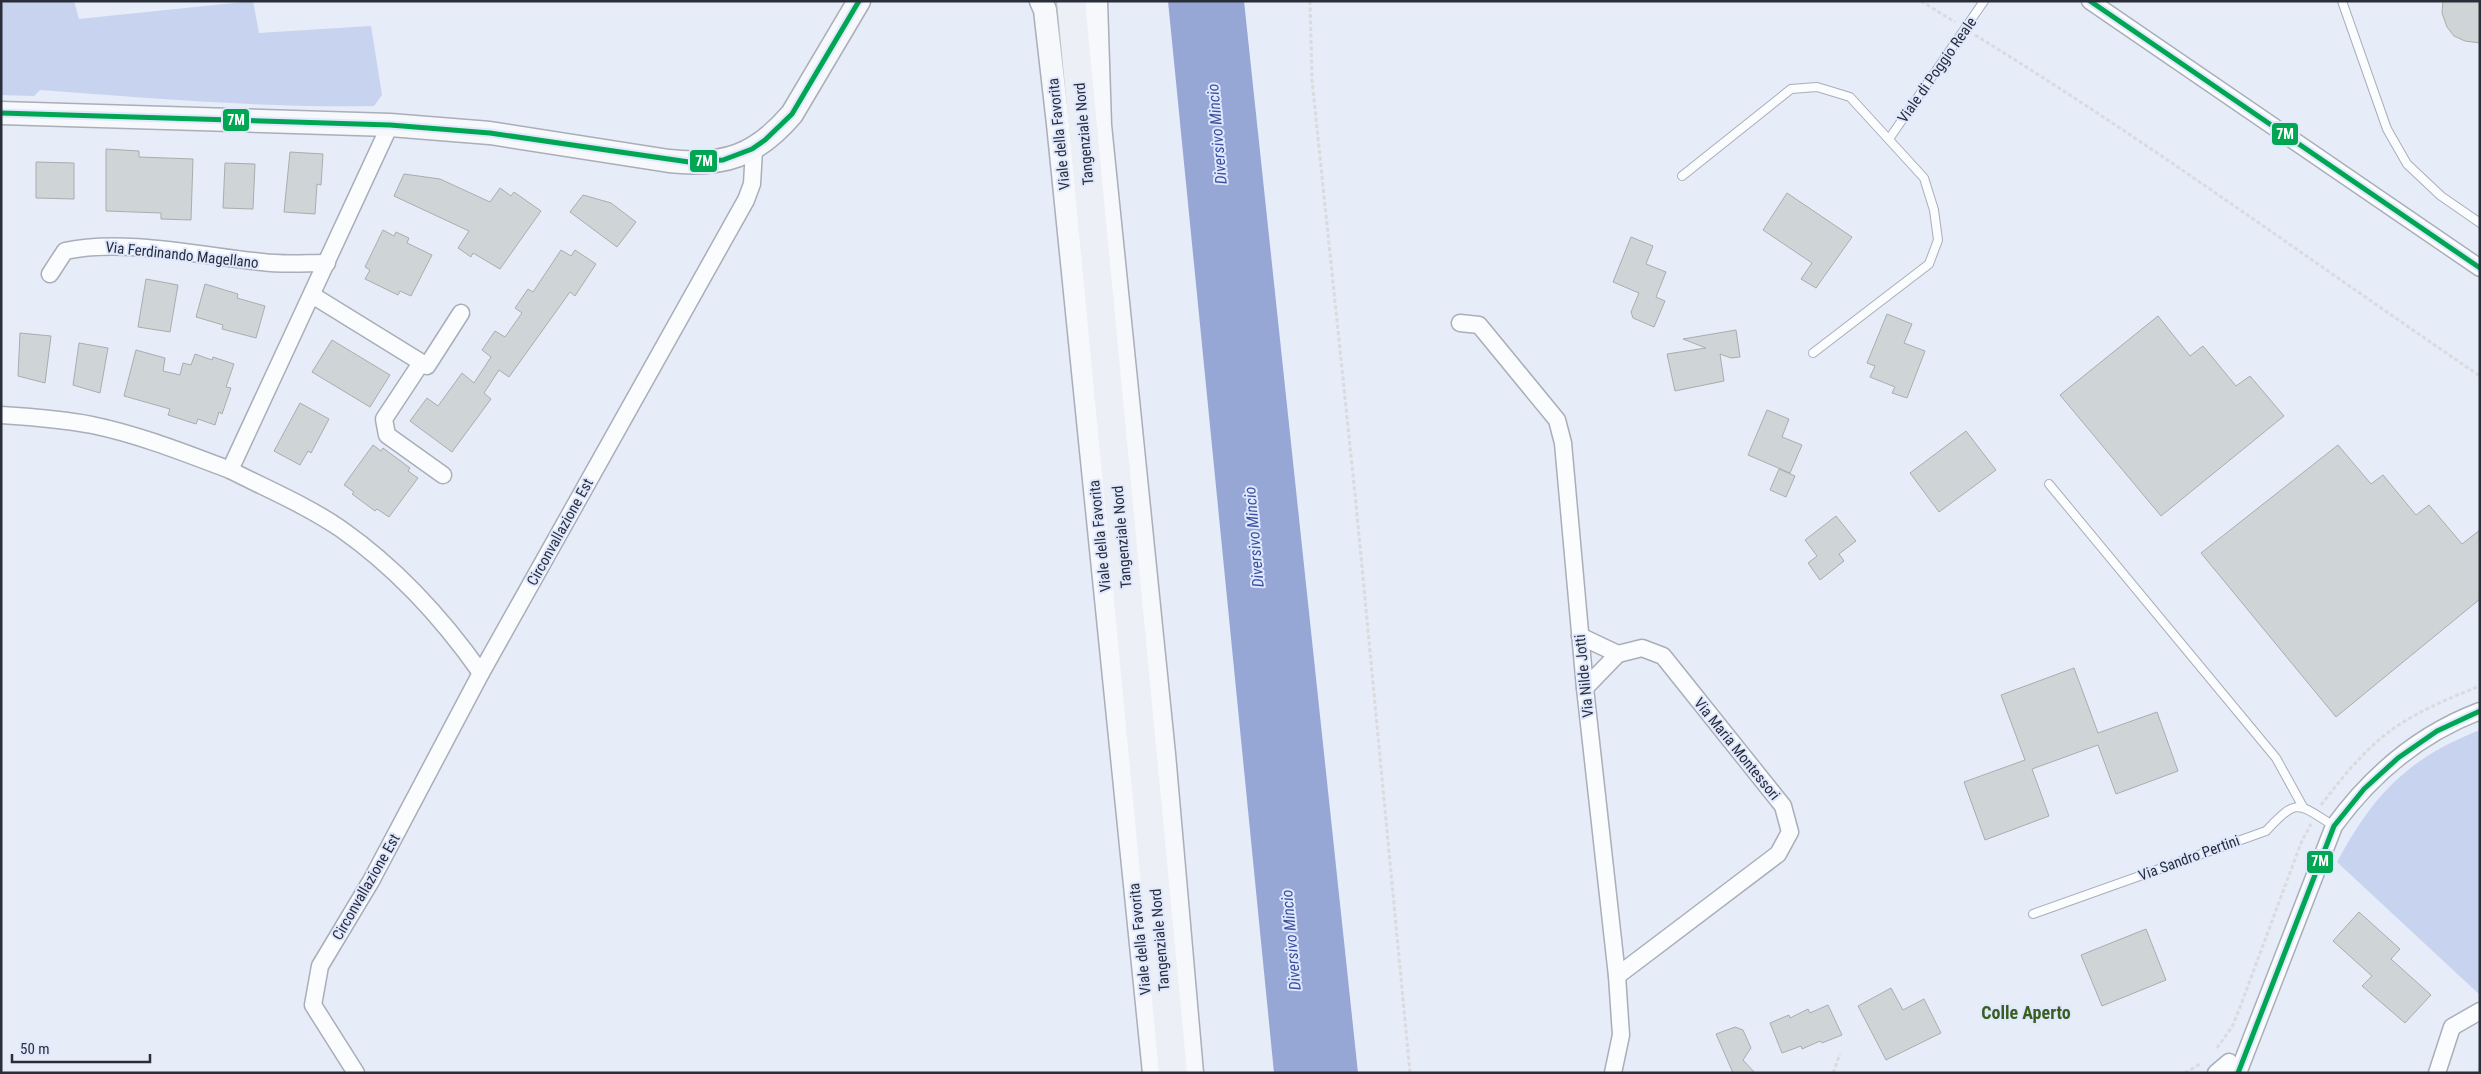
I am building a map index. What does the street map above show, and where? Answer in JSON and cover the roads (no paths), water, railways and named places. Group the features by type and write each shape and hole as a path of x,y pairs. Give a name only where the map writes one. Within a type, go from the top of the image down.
{"highway":[{"name":"Tangenziale Nord","path":"1071,1 1173,1073"}],"main road":[{"path":"1,113 390,125 490,133 640,158 689,163 731,160 754,149 781,128 792,114 859,1"},
{"name":"Viale della Favorita","path":"1041,1 1045,10 1058,124 1154,1073"},
{"path":"1096,1 1100,125 1164,754 1192,1073"}],"street":[{"path":"2090,1 2480,268"},
{"path":"230,470 390,125"},
{"name":"Circonvallazione Est","path":"356,1073 313,1005 320,966 371,881 481,673 746,200 752,184 754,149"},
{"name":"Via Ferdinando Magellano","path":"50,274 65,251 86,246 132,248 264,263 327,263"},
{"path":"312,295 427,366 461,313"},
{"name":"Via Nilde Jotti","path":"1460,323 1479,325 1557,420 1563,443 1585,688 1616,976 1620,1035 1613,1073"},
{"path":"421,363 384,419 387,435 443,475"},
{"path":"1,415 50,418 93,425 147,440 230,470 303,506 340,528 375,555 445,626 481,673"},
{"path":"1580,636 1618,654 1585,688"},
{"name":"Via Maria Montessori","path":"1616,976 1778,854 1790,832 1783,806 1663,656 1642,648 1618,654"},
{"path":"2216,1073 2231,1069 2248,1046 2334,826 2350,804 2384,768 2431,734 2480,711"},
{"path":"2436,1073 2452,1027 2480,1011"}],"lane":[{"name":"Viale di Poggio Reale","path":"1889,139 1984,1"},
{"path":"2342,1 2387,129 2408,164 2441,196 2480,223"},
{"name":"Viale di Poggio Reale","path":"1682,176 1792,89 1817,87 1850,97 1924,178 1934,210 1938,240 1929,264 1813,353"},
{"path":"2049,484 2276,758 2303,807 2334,826"},
{"name":"Via Sandro Pertini","path":"2033,914 2266,831 2287,809 2303,807"}],"water":[{"name":"Diversivo Mincio","path":"1168,1 1244,1 1358,1073 1274,1073"}],"district":[{"name":"Colle Aperto","path":"2026,1012"}]}
